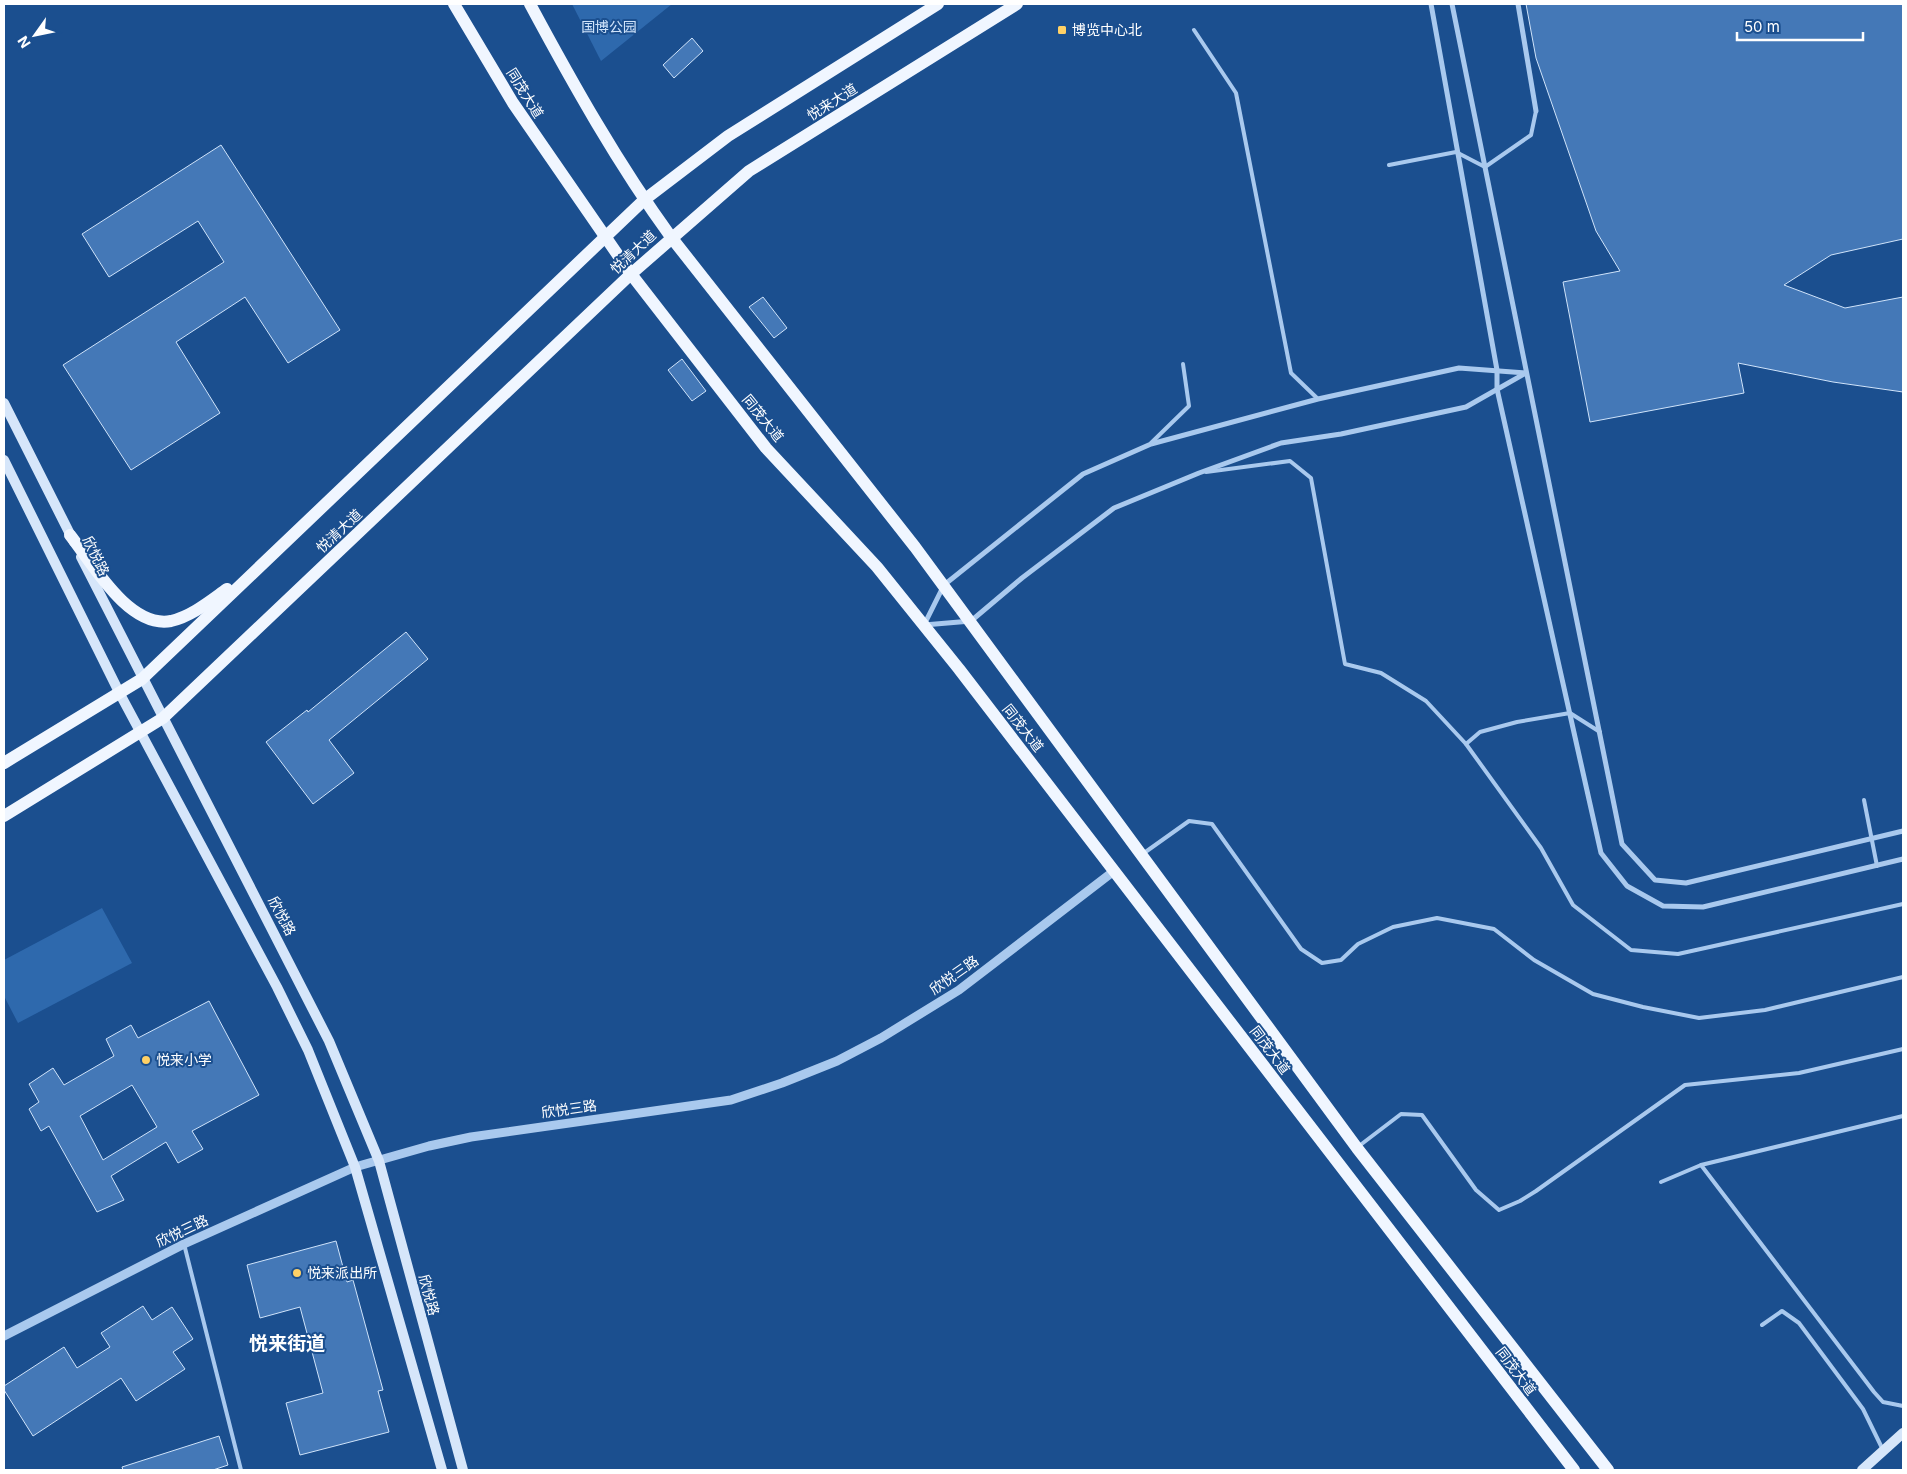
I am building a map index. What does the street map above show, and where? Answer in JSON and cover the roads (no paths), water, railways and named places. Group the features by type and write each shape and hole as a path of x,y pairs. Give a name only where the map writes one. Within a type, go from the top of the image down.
{"main road":[{"name":"同茂大道","path":"454,4 513,103 631,274 766,448 877,566 924,625 1574,1470"},
{"name":"同茂大道","path":"530,4 564,67 644,200 671,237 944,585 1357,1148 1608,1470"},
{"name":"悦来大道","path":"644,200 728,136 938,4"},
{"name":"悦来大道","path":"671,237 749,171 1017,4"},
{"name":"悦清大道","path":"4,762 120,694 142,679 644,200"},
{"name":"悦清大道","path":"4,816 163,718 671,237"},
{"name":"欣悦路","path":"4,403 142,679 301,982 329,1041 379,1161 463,1470"},
{"path":"4,460 120,694 277,987 308,1050 355,1167 442,1470"},
{"path":"70,535 114,592 130,609 157,622 171,621 204,606 264,563"},
{"path":"1862,1470 1903,1433"}],"street":[{"path":"1431,4 1456,152 1497,370 1497,389 1601,853 1627,886 1663,906 1703,907 1903,860"},
{"path":"1452,4 1622,844 1655,880 1686,883 1903,831"},
{"path":"1518,4 1536,111"},
{"path":"924,625 944,585 1083,474 1150,444 1318,399 1459,368 1526,372"},
{"path":"924,625 970,621 1022,578 1114,508 1199,473 1281,443 1341,434 1466,407 1526,372"},
{"name":"欣悦三路","path":"4,1336 184,1244 355,1167 429,1146 472,1137 731,1100 782,1083 837,1061 881,1038 960,990 1114,871"}],"lane":[{"path":"1194,30 1236,93 1291,373 1318,399"},
{"path":"1389,165 1456,152 1485,167 1531,135 1536,111"},
{"path":"1150,444 1189,406 1183,364"},
{"path":"1199,473 1290,461 1311,478 1345,664 1381,673 1426,701 1466,744 1541,848 1573,905 1631,950 1678,954 1903,904"},
{"path":"1466,744 1480,732 1517,722 1570,713 1600,732"},
{"path":"1864,800 1876,866"},
{"path":"1142,854 1189,821 1212,824 1301,948 1322,963 1341,960 1358,944 1393,927 1437,918 1494,929 1534,960 1593,994 1643,1007 1699,1018 1764,1010 1903,977"},
{"path":"1357,1148 1401,1114 1422,1115 1476,1190 1499,1210 1520,1201 1536,1191 1684,1085 1799,1073 1903,1049"},
{"path":"1661,1182 1701,1164 1903,1116"},
{"path":"1701,1164 1874,1392 1883,1402 1903,1406"},
{"path":"184,1244 241,1470"},
{"path":"1762,1325 1782,1311 1799,1323 1863,1409 1883,1450"}],"place":[{"name":"博览中心北","path":"1062,30"},
{"name":"悦来小学","path":"146,1060"},
{"name":"悦来派出所","path":"297,1273"}],"district":[{"name":"悦来街道","path":"287,1343"}],"park label":[{"name":"国博公园","path":"609,27"}]}
